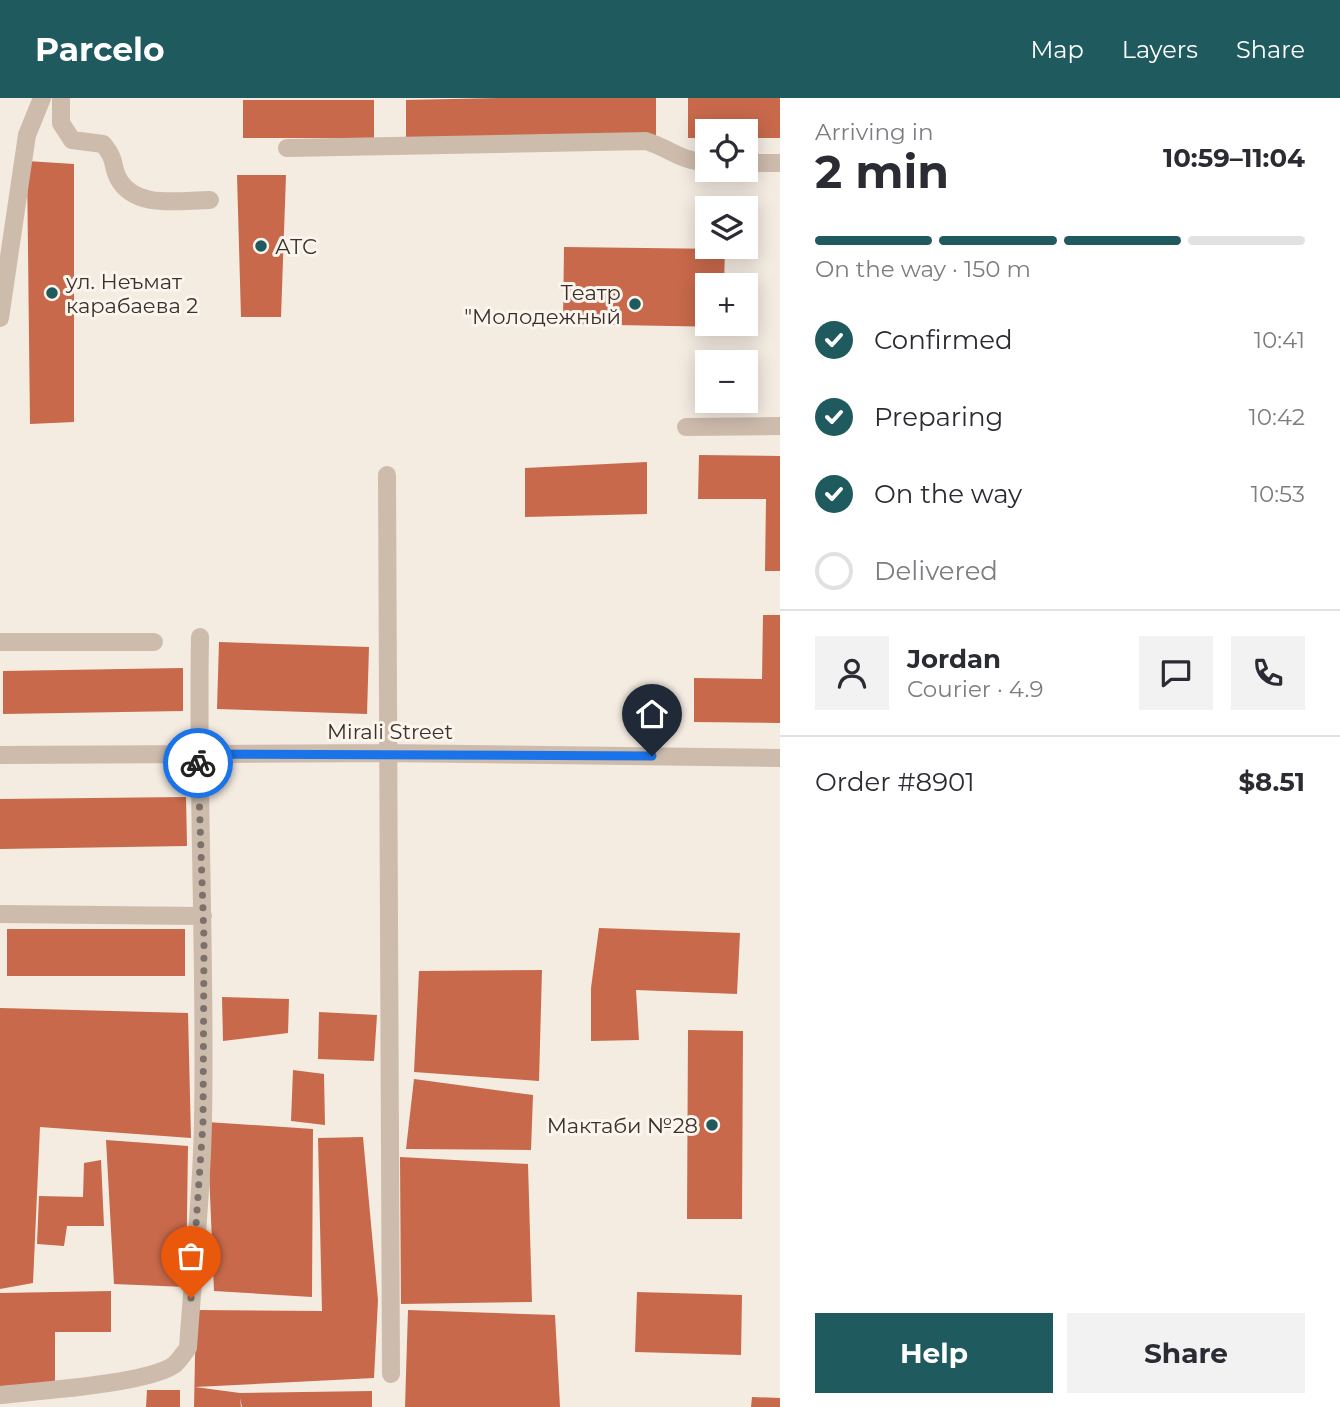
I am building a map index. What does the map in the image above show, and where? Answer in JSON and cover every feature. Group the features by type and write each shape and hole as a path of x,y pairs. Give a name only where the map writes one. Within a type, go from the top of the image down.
{"street":[{"path":"0,318 27,135 42,98"},
{"path":"61,98 61,123 72,140 103,144 114,157 117,177 130,193 142,200 210,200"},
{"path":"287,148 646,141 695,162"},
{"path":"758,163 780,163"},
{"path":"687,427 780,426"},
{"path":"387,475 386,753 391,1374"},
{"path":"0,1395 76,1388 151,1374 174,1365 188,1348 203,1123 203,916 198,754 200,637"},
{"path":"0,642 154,642"},
{"name":"Mirali Street","path":"0,755 386,753 780,758"},
{"path":"0,915 203,916"}],"building":[{"path":"656,98 656,138 406,138 406,100"},
{"path":"688,98 780,98 780,138 758,138 758,119 695,119 695,138 688,138"},
{"path":"243,100 374,100 374,138 243,138"},
{"name":"ул. Неъмат карабаева 2","path":"27,161 74,164 74,422 30,424"},
{"name":"АТС","path":"237,175 286,175 281,317 241,317"},
{"name":"Театр \"Молодежный","path":"564,247 695,249 695,259 725,259 724,273 695,273 695,326 563,324"},
{"path":"699,455 780,456 780,571 765,571 766,499 698,499"},
{"path":"647,462 647,514 525,517 525,468"},
{"path":"763,615 780,615 780,723 694,722 694,678 762,679"},
{"path":"219,642 369,647 367,714 217,709"},
{"path":"183,668 183,711 3,714 3,671"},
{"path":"186,797 187,846 0,849 0,799"},
{"path":"599,928 740,933 737,994 636,990 639,1040 591,1041 591,988"},
{"path":"7,929 185,929 185,976 7,976"},
{"path":"542,970 539,1081 414,1072 419,971"},
{"path":"222,997 289,999 288,1033 223,1041"},
{"path":"0,1008 188,1013 191,1138 40,1127 33,1283 0,1289"},
{"path":"319,1012 377,1015 374,1061 318,1059"},
{"path":"688,1030 743,1031 742,1219 687,1219"},
{"path":"293,1070 324,1074 325,1125 291,1121"},
{"path":"414,1079 533,1095 531,1150 406,1149"},
{"path":"207,1122 313,1129 312,1297 214,1291"},
{"path":"363,1137 378,1300 374,1378 195,1387 240,1393 372,1391 372,1407 242,1407 240,1398 241,1407 194,1407 196,1310 322,1311 318,1138"},
{"path":"106,1140 188,1146 186,1287 114,1284"},
{"path":"400,1157 528,1164 532,1302 401,1304"},
{"path":"101,1160 104,1226 67,1226 64,1246 37,1244 39,1196 83,1197 84,1163"},
{"path":"111,1291 111,1332 55,1332 55,1390 0,1392 0,1293"},
{"path":"637,1292 742,1295 741,1355 635,1352"},
{"path":"408,1310 555,1315 560,1407 405,1407"},
{"path":"147,1390 180,1390 180,1407 146,1407"},
{"path":"752,1397 780,1398 780,1407 751,1407"}],"way so far":[{"path":"191,1298 203,1123 204,940 198,763"}],"place":[{"name":"АТС","path":"261,246"},
{"name":"ул. Неъмат карабаева 2","path":"52,293"},
{"name":"Театр \"Молодежный","path":"635,304"},
{"name":"Мактаби №28","path":"712,1125"}],"route":[{"path":"198,763 198,754 652,756"}]}
